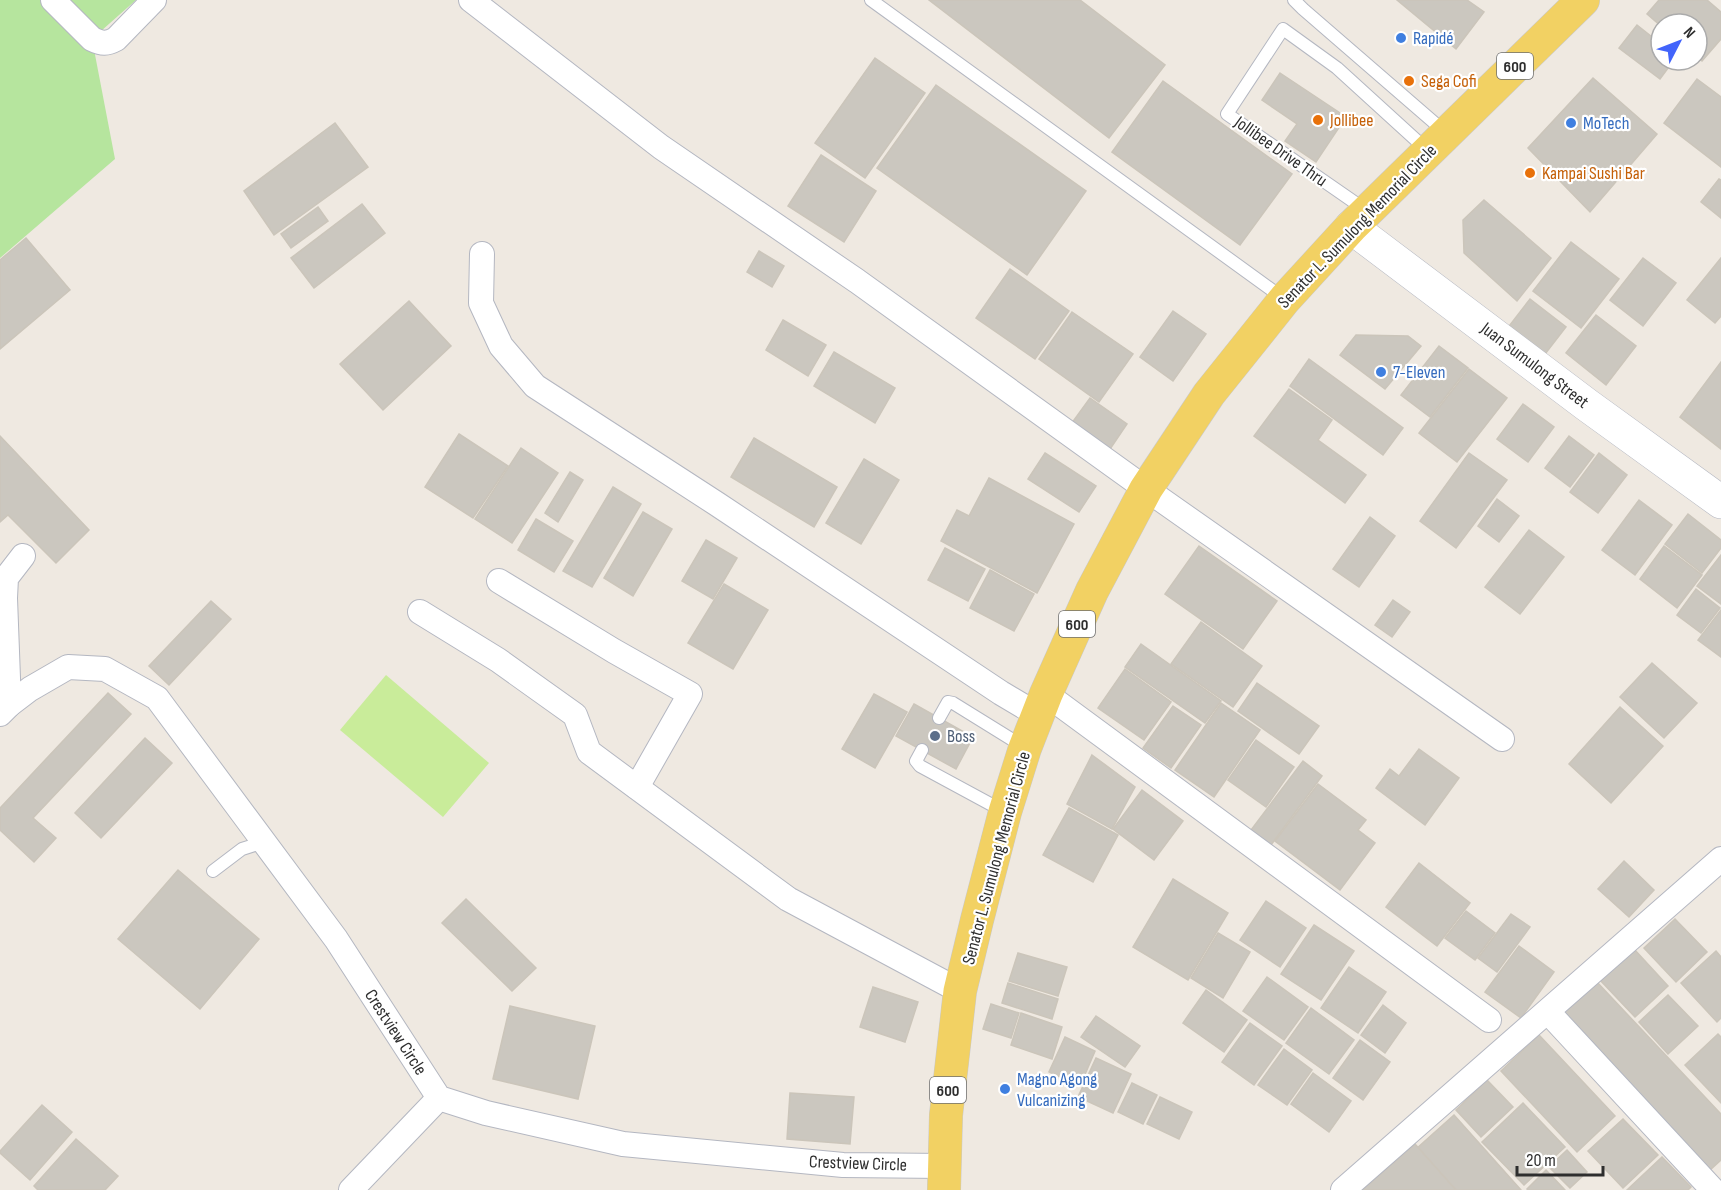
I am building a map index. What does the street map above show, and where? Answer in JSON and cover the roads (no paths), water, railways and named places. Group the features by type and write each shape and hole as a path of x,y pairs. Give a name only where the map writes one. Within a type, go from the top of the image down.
{"main road":[{"name":"Senator L. Sumulong Memorial Circle","path":"944,1178 946,1115 960,991 1005,812 1025,748 1042,705 1092,591 1146,489 1209,394 1285,299 1359,219 1583,0"}],"street":[{"path":"53,0 92,39 100,43 109,43 116,39 154,0"},
{"path":"471,0 661,147 857,282 1146,489 1502,739"},
{"name":"Juan Sumulong Street","path":"1359,219 1587,405 1721,502"},
{"path":"482,254 481,303 501,346 535,386 1001,693 1042,705 1489,1020"},
{"path":"4,709 6,578 23,556"},
{"path":"499,581 690,694 637,787"},
{"path":"420,612 498,660 575,715 589,752 788,899 960,991"},
{"name":"Crestview Circle","path":"4,709 30,689 68,667 105,669 157,698 336,939 439,1098 486,1113 623,1144 843,1165 944,1178"},
{"path":"1343,1190 1721,860"},
{"path":"1548,1012 1713,1190"},
{"path":"351,1190 439,1098"}],"lane":[{"path":"871,0 1285,299"},
{"path":"1294,0 1437,142"},
{"name":"Jollibee Drive Thru","path":"1359,219 1227,114 1283,29 1437,142"},
{"path":"939,718 948,702 953,703 1025,748"},
{"path":"922,750 916,762 920,766 1005,812"},
{"path":"213,871 242,849 264,842"}],"place":[{"name":"Rapidé","path":"1401,38"},
{"name":"Sega Cofi","path":"1409,81"},
{"name":"Jollibee","path":"1318,120"},
{"name":"MoTech","path":"1571,123"},
{"name":"Kampai Sushi Bar","path":"1530,173"},
{"name":"7-Eleven","path":"1381,372"},
{"name":"Boss","path":"935,736"},
{"name":"Magno Agong Vulcanizing","path":"1005,1089"}]}
